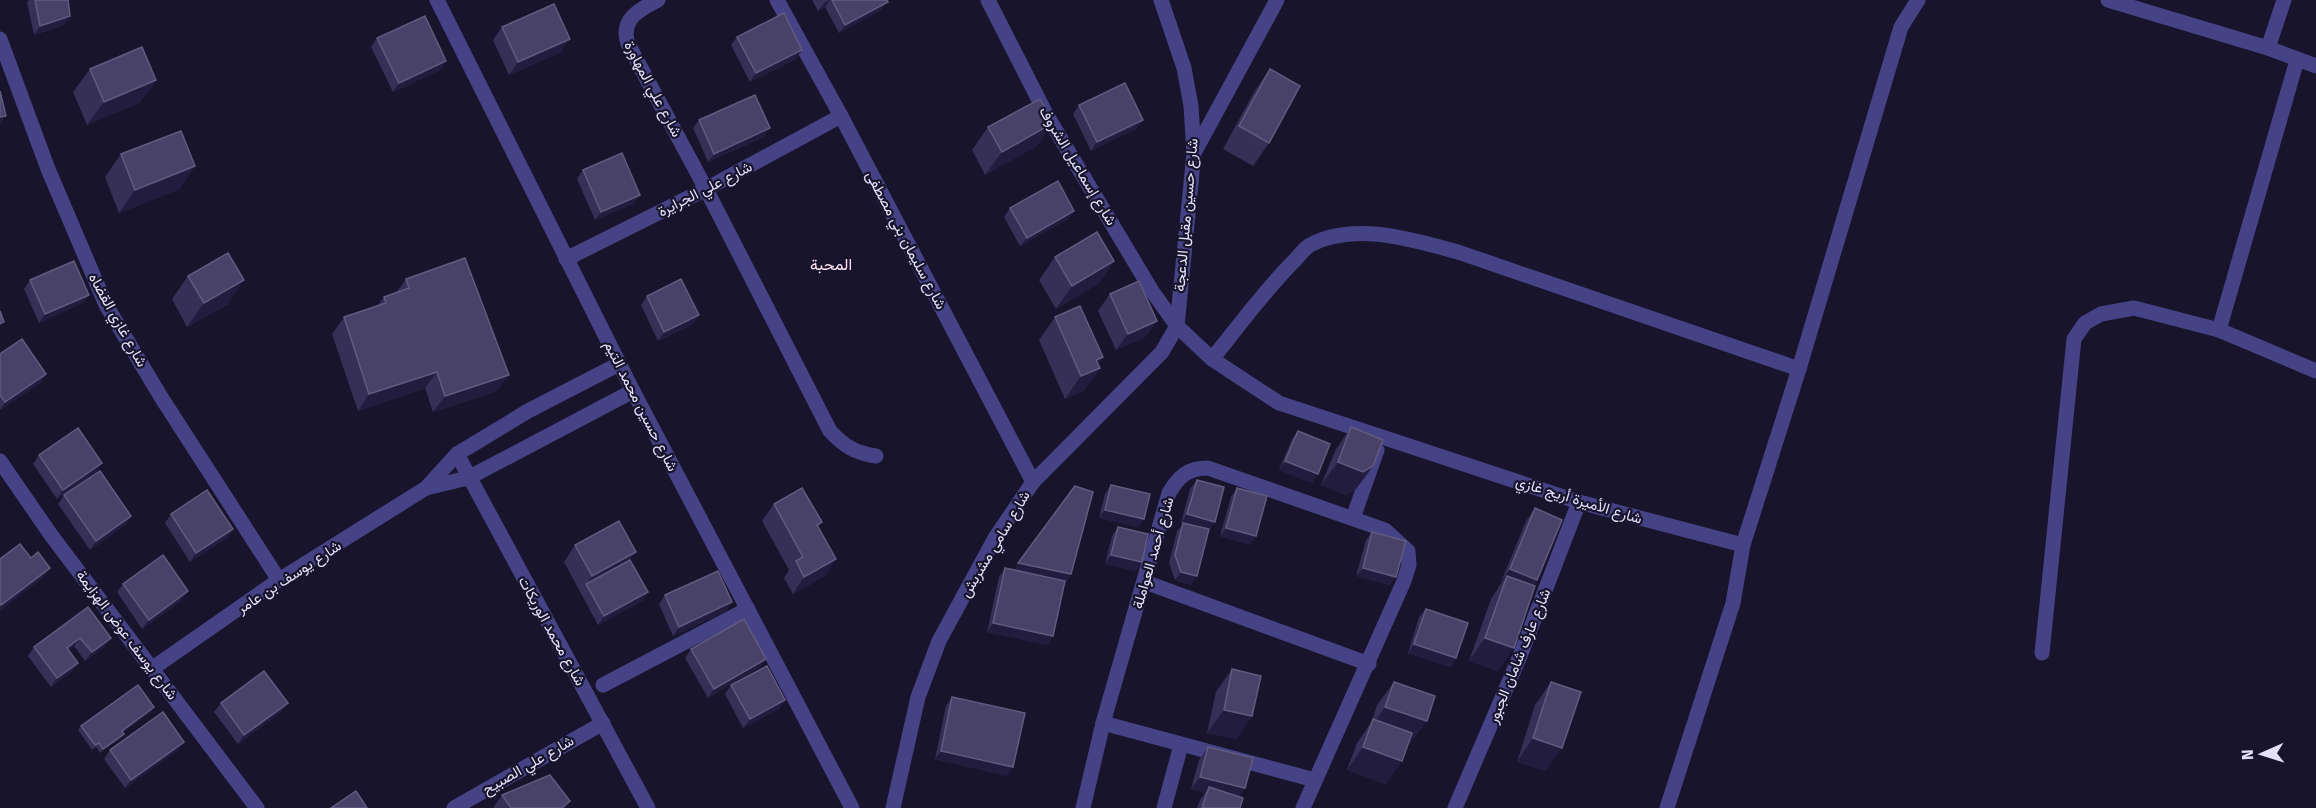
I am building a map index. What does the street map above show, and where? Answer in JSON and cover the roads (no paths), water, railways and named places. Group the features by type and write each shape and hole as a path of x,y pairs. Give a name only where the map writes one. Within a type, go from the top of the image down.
{"street":[{"name":"شارع حسين محمد التيم","path":"437,0 619,364 852,808"},
{"name":"شارع علي المهاورة","path":"658,0 639,10 628,21 624,34 706,189"},
{"name":"شارع سليمان بني مصطفى","path":"777,0 841,116 1033,482"},
{"name":"شارع إسماعيل الشروف","path":"988,0 1046,114 1152,291 1177,326"},
{"name":"شارع حسين مقبل الدعجة","path":"1161,0 1184,68 1191,106 1194,153 1177,326"},
{"path":"1194,153 1276,0"},
{"path":"1667,808 1733,603 1743,545 1799,369 1901,27 1918,0"},
{"path":"2108,0 2268,48 2316,66"},
{"path":"2268,48 2284,0"},
{"name":"شارع غازي القضاه","path":"0,39 48,169 106,305 161,397 279,580"},
{"path":"2219,330 2297,60"},
{"name":"شارع علي الجرايرة","path":"566,259 706,189 841,116"},
{"path":"706,189 830,431 843,445 853,451 876,456"},
{"path":"1212,359 1274,282 1310,245 1340,237 1371,234 1407,238 1458,252 1799,369"},
{"path":"2042,653 2074,339 2085,323 2101,314 2134,308 2219,330 2316,371"},
{"name":"شارع الأميرة أريج غازي","path":"1177,326 1212,359 1279,403 1579,502 1743,545"},
{"name":"شارع سامي مشربش","path":"893,808 918,698 939,641 995,538 1033,482 1162,352 1177,326"},
{"name":"شارع يوسف بن عامر","path":"153,668 279,580 426,488 457,454 528,411 619,364"},
{"name":"شارع يوسف بن عامر","path":"426,488 468,478 633,391"},
{"path":"1353,518 1382,436"},
{"name":"شارع محمد الوريكات","path":"457,454 648,808"},
{"name":"شارع يوسف عوض الهزايمة","path":"0,460 51,535 257,808"},
{"name":"شارع أحمد العواملة","path":"1083,808 1103,723 1169,493 1176,480 1188,470 1208,468 1385,530 1408,551 1409,565 1404,581 1303,808"},
{"name":"شارع عارف شامان الجبور","path":"1455,808 1520,656 1579,502"},
{"path":"1145,582 1369,664"},
{"path":"603,685 748,609"},
{"name":"شارع علي الصبيح","path":"454,808 603,723"},
{"path":"1103,723 1315,780"},
{"path":"1164,808 1181,745"}],"district":[{"name":"المحبة","path":"831,264"}]}
